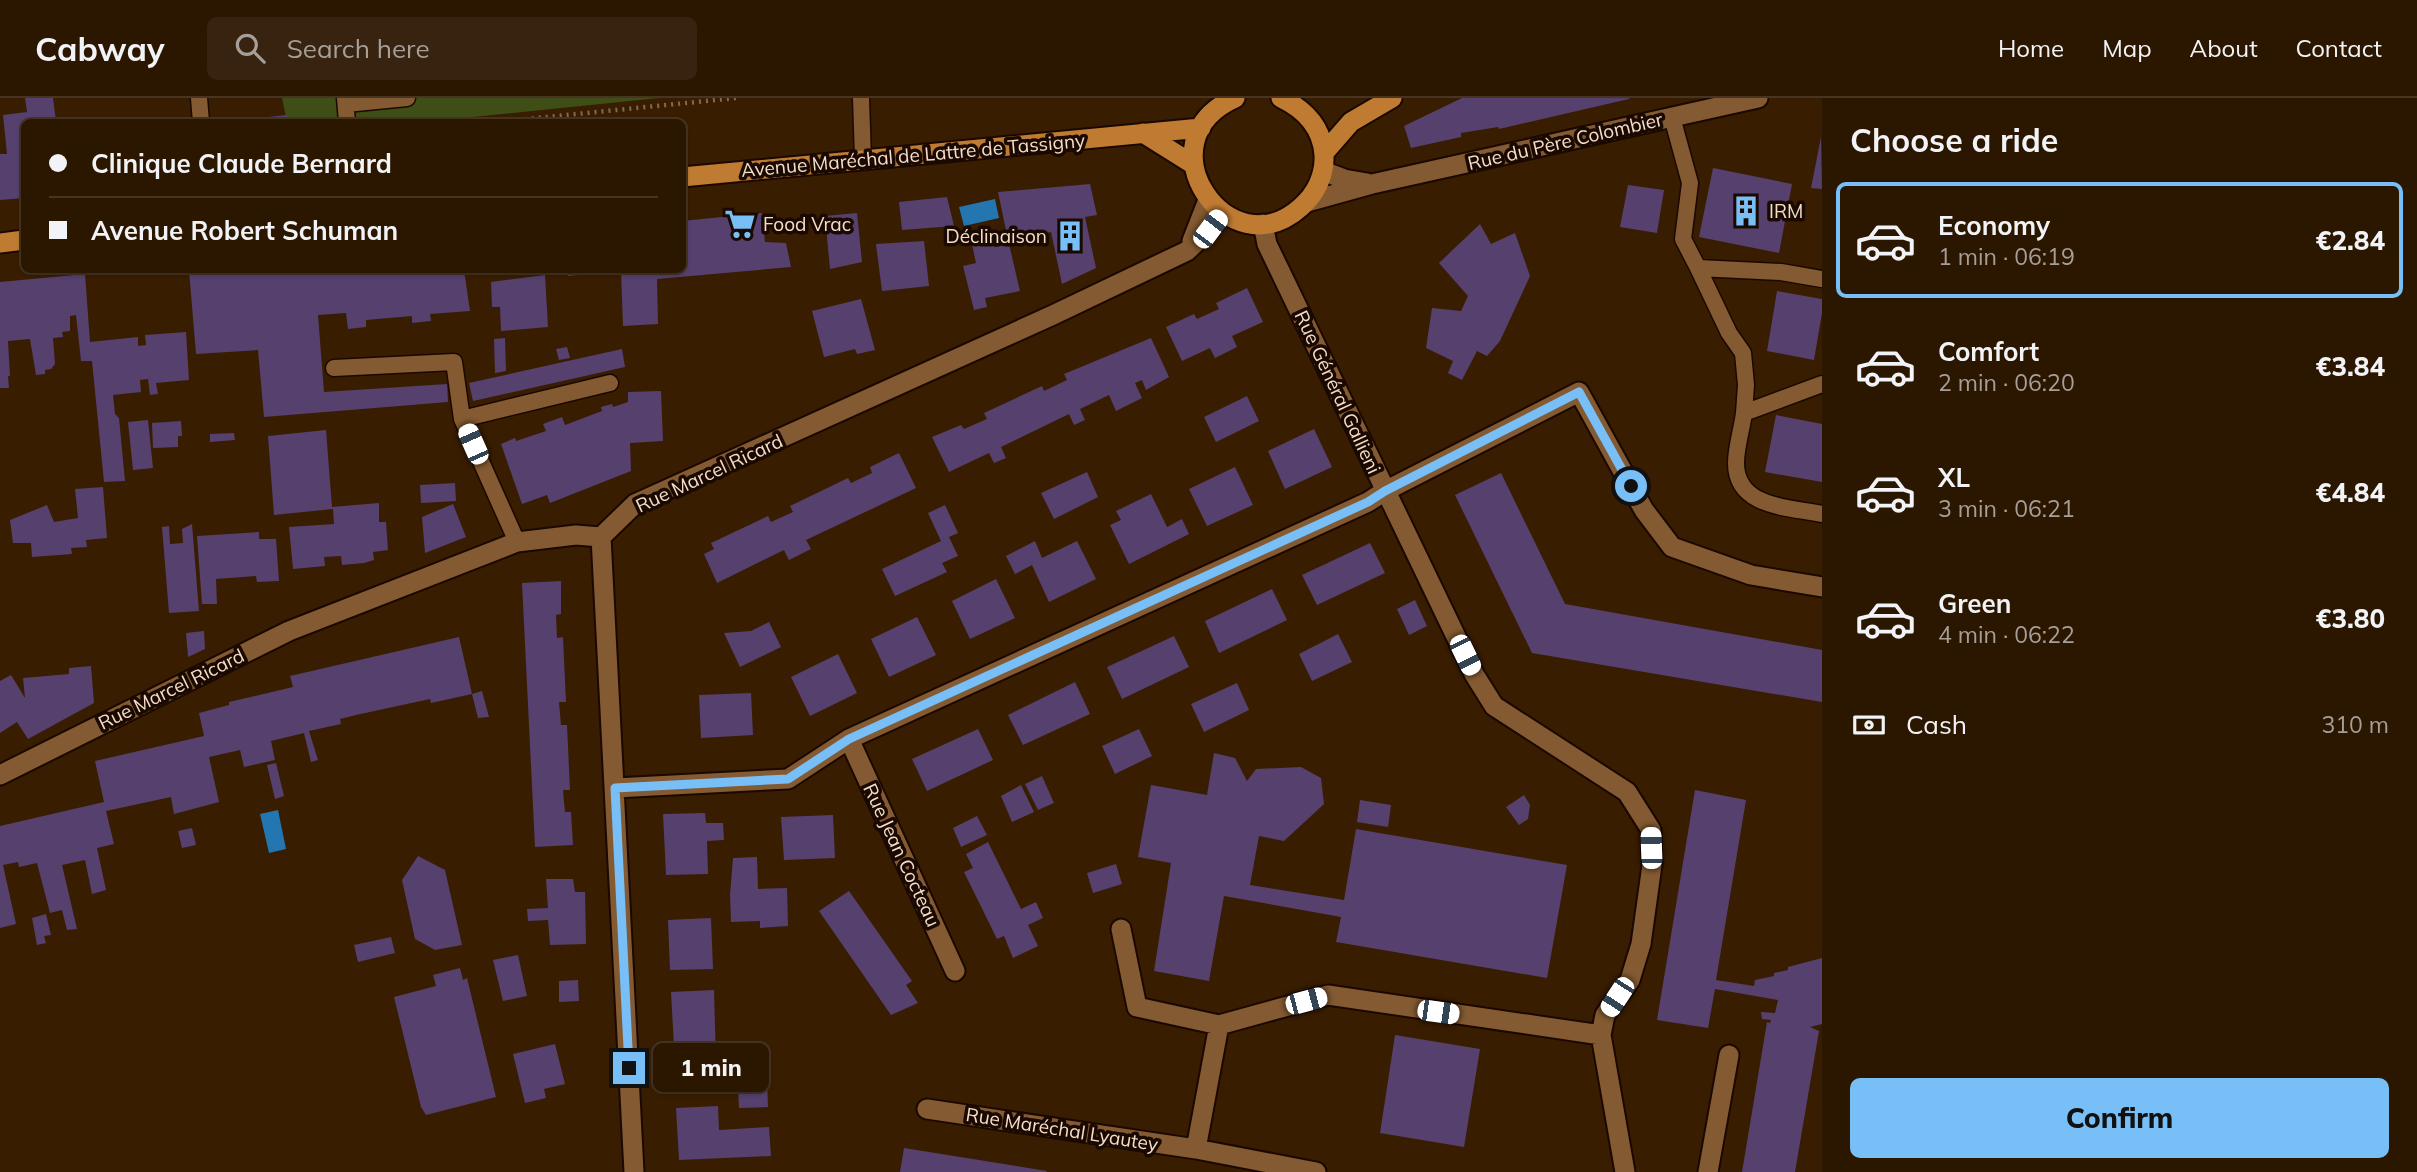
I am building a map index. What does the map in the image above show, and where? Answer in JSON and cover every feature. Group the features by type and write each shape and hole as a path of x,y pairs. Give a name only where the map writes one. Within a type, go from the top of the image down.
{"main road":[{"path":"1235,98 1214,110 1201,128 1194,146 1198,184 1215,206 1242,222 1263,224 1295,213 1317,188 1323,162 1319,134 1297,100"},
{"path":"1323,162 1351,122 1392,98"},
{"name":"Avenue Maréchal de Lattre de Tassigny","path":"686,177 1201,128"},
{"path":"1143,133 1194,165"},
{"path":"0,243 21,240"}],"street":[{"name":"Rue du Père Colombier","path":"1307,202 1372,184 1758,98"},
{"name":"Rue du Père Colombier","path":"1323,162 1344,179 1372,184"},
{"name":"Rue Marcel Ricard","path":"0,775 289,631 517,542 576,535 601,537 635,504 1041,321 1187,251 1215,206"},
{"name":"Rue Général Gallieni","path":"1263,224 1267,244 1385,491 1474,674 1494,706 1627,792 1651,831 1652,865 1641,944 1630,980 1605,1015 1601,1035"},
{"path":"615,788 788,779 849,739 1368,502 1579,392 1644,510 1672,547 1751,575 1822,587"},
{"path":"601,537 634,1172"},
{"name":"Rue Jean Cocteau","path":"849,739 955,971"},
{"path":"1121,929 1136,1007 1219,1025 1328,995 1601,1035 1625,1172"},
{"path":"1196,1149 1219,1025"},
{"path":"1708,1172 1729,1055"},
{"name":"Rue Maréchal Lyautey","path":"927,1109 1196,1149 1316,1172"}],"lane":[{"path":"199,98 201,119"},
{"path":"348,119 345,101 407,98"},
{"path":"861,98 863,160"},
{"path":"1672,117 1690,183 1683,239 1729,333 1743,353 1746,385 1736,463 1739,484 1758,501 1822,514"},
{"path":"1698,268 1781,272 1822,279"},
{"path":"334,368 454,362 462,419 517,542"},
{"path":"462,419 610,383"},
{"path":"1744,413 1822,384"}],"path":[{"path":"527,119 736,98"}],"green space":[{"path":"282,98 659,98 453,119 286,119"}],"water":[{"path":"995,199 999,218 964,226 959,207"},
{"path":"278,810 286,849 269,853 260,814"}],"building":[{"path":"25,98 53,98 56,119 21,119 21,198 0,200 0,154 7,154 3,115 27,112"},
{"path":"1462,98 1629,99 1499,129 1461,133 1461,137 1411,148 1404,126"},
{"path":"287,115 287,119 250,119"},
{"path":"1821,137 1822,189 1811,188"},
{"name":"IRM","path":"1713,168 1792,184 1779,253 1699,237"},
{"name":"Déclinaison","path":"1090,184 1097,215 1085,217 1096,268 1062,284 1051,232 1008,240 998,192"},
{"path":"1628,185 1664,190 1657,233 1620,227"},
{"path":"947,197 954,226 902,230 899,202"},
{"path":"762,213 765,242 786,243 791,267 657,279 658,324 623,326 621,273 686,273 686,221"},
{"path":"857,213 862,262 830,269 825,216"},
{"path":"1480,224 1491,244 1515,233 1530,276 1500,341 1487,356 1477,351 1462,380 1448,373 1453,361 1426,348 1432,308 1461,311 1468,296 1439,263"},
{"path":"992,236 994,247 1009,244 1020,291 985,298 987,307 974,310 963,266 976,263 971,240"},
{"path":"924,241 929,286 882,291 876,244"},
{"path":"189,273 464,273 470,311 430,314 431,321 412,323 412,316 366,320 366,327 348,329 346,313 318,315 324,392 447,384 448,402 264,417 258,350 196,354"},
{"path":"568,273 599,273 568,276"},
{"path":"85,274 90,342 138,337 138,346 146,345 145,335 186,332 189,380 156,383 158,394 150,395 148,379 140,380 141,392 113,395 115,414 119,418 125,481 104,482 92,361 81,361 76,315 70,316 70,331 62,332 63,337 53,338 55,364 51,369 45,370 45,374 36,375 30,339 8,341 9,388 0,388 0,282"},
{"path":"545,275 548,327 501,331 500,307 492,307 491,282"},
{"path":"1247,288 1263,322 1232,336 1237,347 1215,358 1210,348 1182,361 1166,327 1194,314 1197,319 1219,309 1216,303"},
{"path":"1777,291 1822,299 1814,360 1767,351"},
{"path":"861,299 875,350 857,354 855,349 824,357 812,311"},
{"path":"505,338 506,371 495,373 494,339"},
{"path":"1151,338 1169,377 1146,390 1142,380 1135,383 1142,398 1116,411 1109,395 1080,409 1085,420 1074,425 1069,414 1001,447 1006,458 994,463 989,453 949,472 932,437 961,425 964,429 987,419 984,413 1042,386 1044,391 1067,380 1064,374"},
{"path":"567,347 570,358 559,360 556,349"},
{"path":"622,349 625,367 473,401 469,383"},
{"path":"661,391 663,441 630,443 631,471 550,503 547,495 522,504 501,444 546,431 543,424 562,417 565,425 602,411 601,407 612,404 613,407 628,402 628,392"},
{"path":"1247,396 1259,421 1216,442 1204,417"},
{"path":"1776,415 1822,424 1822,482 1765,472"},
{"path":"148,420 153,468 133,470 128,422"},
{"path":"181,421 182,436 178,436 178,447 153,448 152,423"},
{"path":"1314,429 1332,467 1285,489 1268,451"},
{"path":"326,430 332,507 379,503 379,522 386,522 388,550 373,552 374,560 364,563 342,565 341,556 324,557 325,566 293,569 289,527 334,524 333,509 274,515 268,436"},
{"path":"234,433 235,440 210,442 210,434"},
{"path":"899,453 916,488 806,540 811,549 789,560 784,550 717,583 704,554 714,549 711,543 768,516 771,522 793,512 790,506 848,478 851,483 872,473 870,467"},
{"path":"1235,467 1253,505 1207,526 1189,489"},
{"path":"1087,472 1098,497 1054,519 1041,493"},
{"path":"1501,473 1565,604 1822,650 1822,702 1532,653 1455,495"},
{"path":"455,483 456,501 421,503 420,485"},
{"path":"103,487 107,538 86,540 87,547 71,548 72,554 32,557 31,543 13,543 10,520 47,505 54,522 78,518 75,489"},
{"path":"1151,494 1167,527 1182,519 1189,534 1129,564 1110,525 1121,520 1116,511"},
{"path":"453,504 466,537 425,553 422,517"},
{"path":"945,505 958,533 949,537 958,556 942,563 947,572 895,596 882,569 941,541 928,513"},
{"path":"192,524 199,611 169,613 162,527 169,526 170,544 183,543 182,529"},
{"path":"259,532 259,539 276,539 279,581 257,582 256,576 216,579 217,604 202,604 197,536"},
{"path":"1035,541 1042,558 1077,541 1096,579 1049,602 1032,565 1015,574 1006,556"},
{"path":"1370,543 1385,573 1317,605 1302,575"},
{"path":"996,579 1015,618 970,639 952,601"},
{"path":"561,581 561,614 556,615 557,638 563,637 566,702 559,702 561,725 567,725 570,790 563,790 565,812 571,812 573,845 535,847 522,583"},
{"path":"1272,589 1287,620 1219,653 1205,621"},
{"path":"1415,600 1427,626 1409,635 1397,609"},
{"path":"917,617 936,655 889,677 871,639"},
{"path":"769,622 781,647 740,667 724,633 751,631"},
{"path":"204,631 205,649 188,657 186,633"},
{"path":"1338,634 1352,662 1312,681 1299,654"},
{"path":"1174,636 1189,667 1122,699 1107,667"},
{"path":"459,637 472,694 431,703 430,699 356,715 340,719 341,724 309,731 318,760 311,762 304,733 271,741 275,760 244,767 240,750 209,757 219,802 174,814 171,797 106,811 114,844 97,848 106,890 92,894 85,860 62,865 77,929 67,930 62,910 50,913 37,863 19,867 18,862 3,865 16,924 0,928 0,826 104,802 95,761 204,736 199,713 229,705 229,702 293,687 290,676"},
{"path":"838,654 857,693 810,716 791,677"},
{"path":"91,666 94,703 28,739 17,722 0,733 0,681 11,675 25,698 23,678 69,674 69,668"},
{"path":"1075,682 1090,714 1023,745 1008,715"},
{"path":"1237,683 1249,710 1204,732 1191,704"},
{"path":"482,691 489,717 478,718 472,694"},
{"path":"751,693 753,735 701,738 699,695"},
{"path":"978,729 993,760 927,791 912,759"},
{"path":"1139,729 1152,756 1115,774 1102,746"},
{"path":"1214,753 1235,758 1247,781 1256,769 1301,767 1321,778 1324,804 1284,841 1259,836 1250,885 1344,900 1356,829 1567,865 1547,978 1336,942 1341,917 1224,896 1209,981 1154,971 1171,863 1138,857 1151,785 1207,795"},
{"path":"276,763 284,796 275,799 267,765"},
{"path":"1042,776 1054,803 1038,810 1025,784"},
{"path":"1021,785 1034,812 1012,822 1001,796"},
{"path":"1695,790 1746,800 1716,980 1754,986 1755,980 1774,976 1774,973 1788,970 1788,967 1822,958 1822,1024 1810,1027 1819,1031 1795,1172 1742,1172 1767,1022 1770,1023 1771,1020 1762,1019 1761,1012 1775,1013 1778,1000 1715,989 1708,1028 1657,1020"},
{"path":"1524,795 1530,805 1528,819 1519,825 1506,807"},
{"path":"1360,800 1391,805 1388,827 1357,822"},
{"path":"705,813 706,823 723,823 724,840 707,841 708,874 666,875 663,814"},
{"path":"833,815 835,858 784,860 781,817"},
{"path":"977,816 987,835 961,847 953,828"},
{"path":"192,828 196,845 182,848 178,831"},
{"path":"988,842 1021,909 1036,902 1043,918 1028,925 1038,946 1013,958 1004,936 997,939 964,872 973,868 966,854"},
{"path":"418,856 445,870 462,945 435,950 415,939 402,880"},
{"path":"757,857 758,889 787,888 788,926 760,928 760,921 731,922 733,858"},
{"path":"1116,864 1122,884 1093,893 1087,873"},
{"path":"546,879 573,879 575,892 585,892 586,944 550,945 548,920 528,921 527,909 548,908"},
{"path":"849,891 912,981 906,985 918,1003 891,1015 819,911"},
{"path":"46,914 51,935 44,936 46,943 37,945 32,918"},
{"path":"711,918 713,969 670,970 668,920"},
{"path":"391,937 395,953 358,962 354,945"},
{"path":"518,955 527,996 503,1001 493,960"},
{"path":"460,968 463,980 467,978 496,1097 426,1115 421,1107 394,997 436,986 433,975"},
{"path":"578,980 579,1001 559,1002 559,981"},
{"path":"714,990 716,1063 675,1065 671,992"},
{"path":"1395,1035 1480,1049 1464,1147 1380,1133"},
{"path":"555,1044 565,1084 544,1089 546,1098 525,1103 513,1054"},
{"path":"766,1054 768,1107 739,1108 738,1084 719,1085 718,1066 738,1065 737,1056"},
{"path":"718,1106 719,1130 769,1127 771,1156 679,1160 676,1108"},
{"path":"904,1148 1047,1171 900,1172"}],"place":[{"name":"IRM","path":"1746,211"},
{"name":"Food Vrac","path":"740,224"},
{"name":"Déclinaison","path":"1070,236"}],"route":[{"path":"629,1068 615,788 788,779 849,739 1368,502 1579,392 1631,486"}]}
